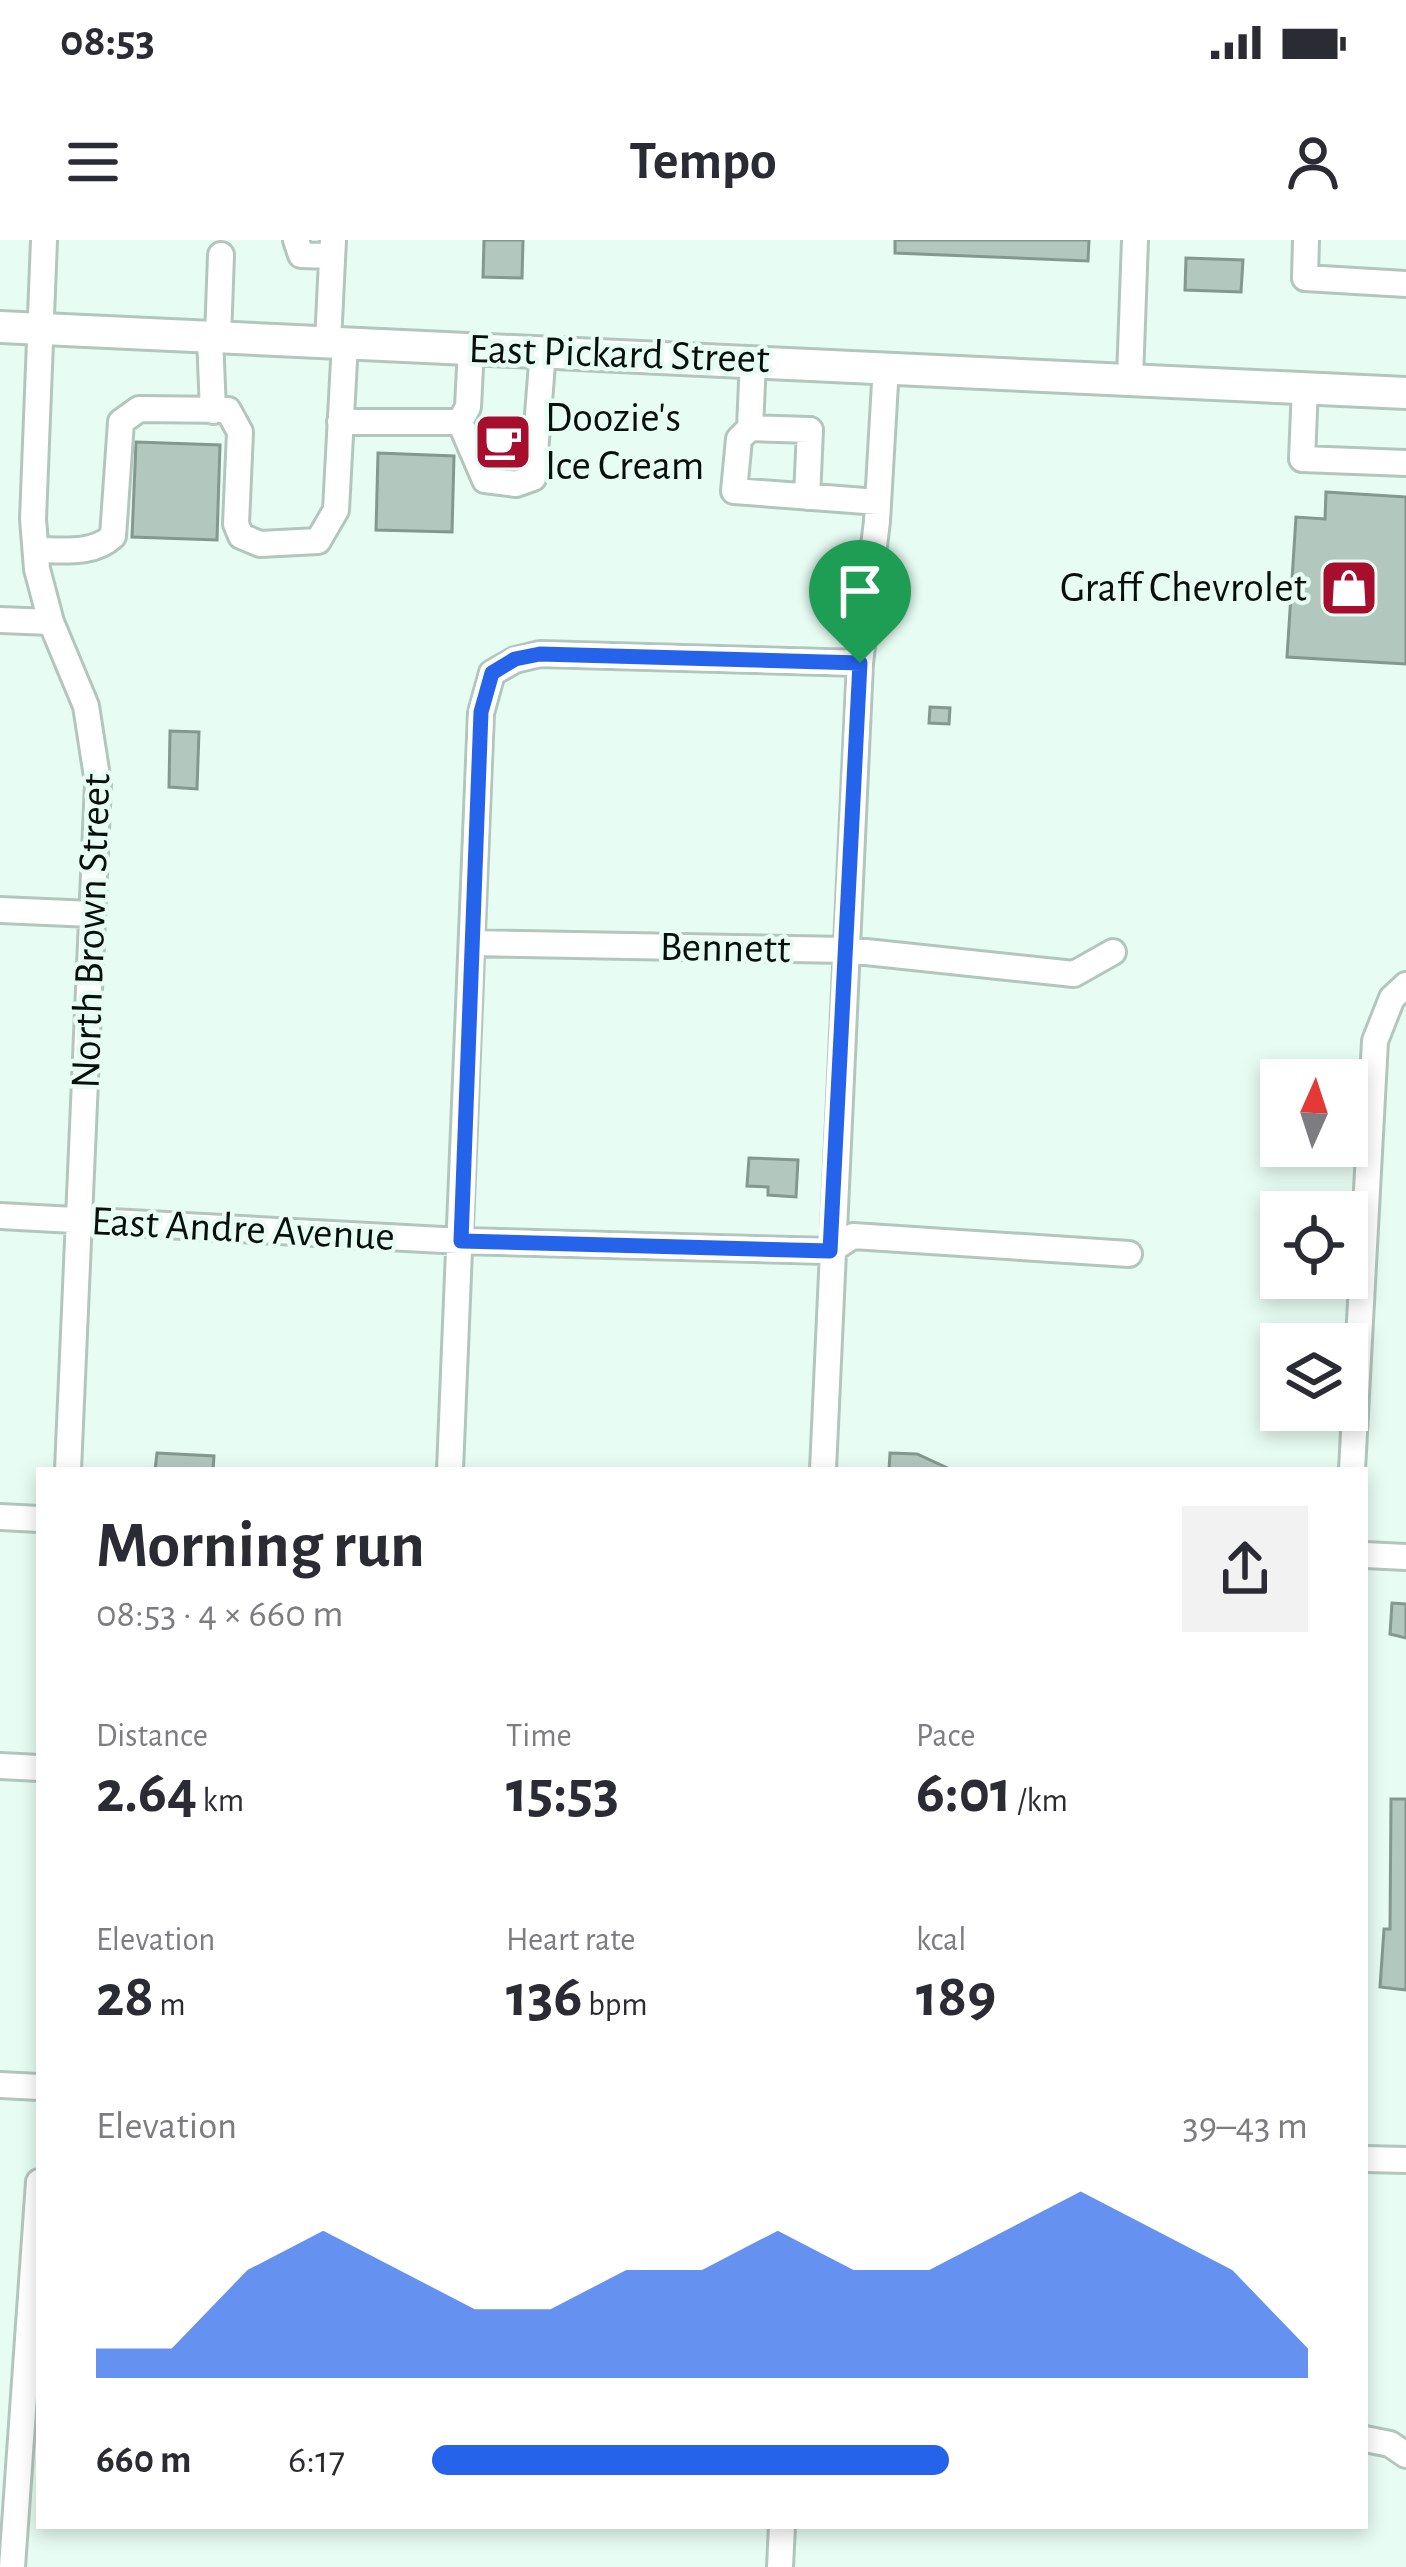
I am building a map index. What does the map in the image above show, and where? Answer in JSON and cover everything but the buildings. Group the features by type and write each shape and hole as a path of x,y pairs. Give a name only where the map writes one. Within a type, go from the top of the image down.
{"main road":[{"name":"East Pickard Street","path":"0,327 1406,393"}],"street":[{"name":"North Brown Street","path":"44,240 36,550 51,622 95,740 82,1220 68,1467"},
{"path":"36,550 88,549 113,536 117,442 127,413 228,410 238,420 236,524 241,536 260,544 317,542 336,510 340,422 333,248 302,255 296,240"},
{"path":"1130,378 1135,240"},
{"path":"1306,240 1305,278 1406,284"},
{"path":"212,411 221,255"},
{"path":"460,422 468,407 471,348"},
{"path":"460,422 485,480 516,484 533,478 543,351"},
{"path":"753,360 750,428 739,439 734,491 878,502"},
{"path":"823,1467 860,663 878,502 886,366"},
{"path":"1305,387 1302,459 1406,463"},
{"path":"340,422 460,422"},
{"path":"750,428 810,430 807,497"},
{"path":"0,620 51,622"},
{"path":"451,1467 481,712 492,673 515,659 540,654 860,663"},
{"path":"0,910 92,914"},
{"name":"Bennett","path":"473,943 847,950 1074,974 1113,952"},
{"path":"1352,1467 1375,1042 1399,991"},
{"name":"East Andre Avenue","path":"0,1216 461,1241 830,1251 853,1236 1129,1254"},
{"path":"0,1516 36,1519"},
{"path":"1368,1555 1406,1557"},
{"path":"0,1766 36,1768"},
{"path":"0,2085 36,2087"},
{"path":"1368,2159 1406,2160"},
{"path":"12,2567 36,2225"},
{"path":"1368,2440 1390,2444 1406,2455"},
{"path":"780,2567 782,2529"}],"place":[{"name":"Doozie's Ice Cream","path":"503,442"},
{"name":"Graff Chevrolet","path":"1349,588"}],"route":[{"path":"540,654 860,663 830,1251 461,1241 481,712 492,673 515,659 540,654"}]}
